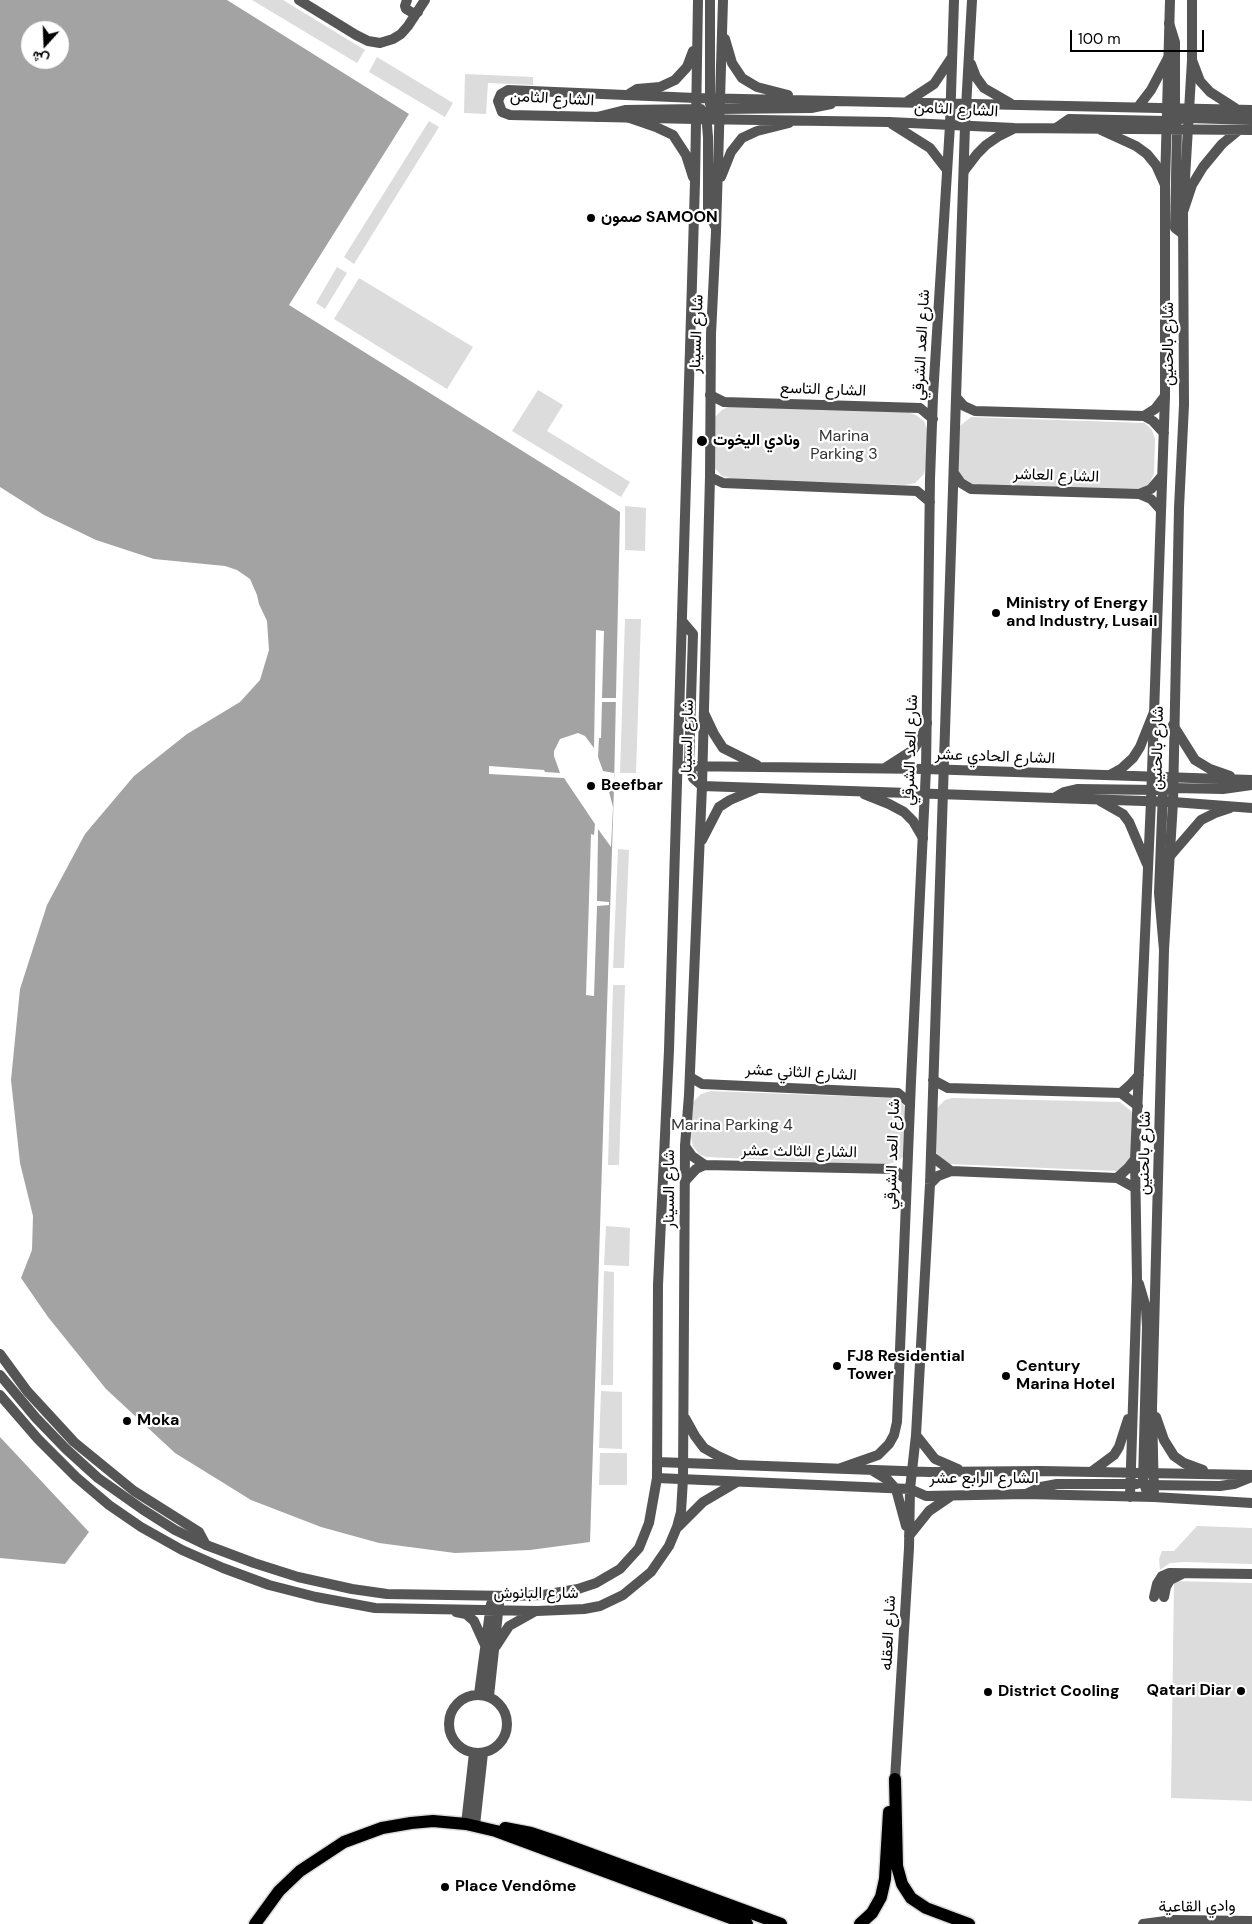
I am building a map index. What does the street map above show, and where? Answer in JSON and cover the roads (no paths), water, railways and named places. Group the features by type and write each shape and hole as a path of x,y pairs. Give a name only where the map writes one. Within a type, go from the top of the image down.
{"main road":[{"path":"860,1924 872,1913 881,1897 890,1803 895,1779"},
{"path":"895,1779 897,1866 902,1884 911,1898 926,1908 969,1924"},
{"path":"255,1924 279,1891 300,1871 344,1842 368,1832 397,1825 433,1821 471,1825 496,1831 513,1842 553,1857 634,1883 746,1924"},
{"path":"496,1831 502,1828 511,1828 558,1842 782,1924"}],"street":[{"path":"299,0 356,36 380,43 401,34 425,0"},
{"path":"407,0 406,9 413,13 418,12"},
{"name":"شارع السينار","path":"683,1479 685,1146 690,1077 702,786 710,494 710,394 719,119 696,98 698,0"},
{"path":"710,0 708,211 716,230"},
{"name":"شارع السينار","path":"657,1478 658,1285 669,1050 695,182 723,35 723,0"},
{"name":"شارع العد الشرقي","path":"841,1468 878,1455 889,1444 897,1422 928,723 930,479 950,125 954,0"},
{"name":"شارع العد الشرقي","path":"910,1489 916,1434 930,1184 966,104 970,62 972,0"},
{"name":"شارع بالحنين","path":"1154,1473 1152,1408 1164,950 1170,856 1168,786 1173,725 1184,404 1183,212 1177,118 1168,56 1170,0"},
{"name":"شارع بالحنين","path":"1130,1497 1137,1280 1135,1159 1151,801 1165,396 1165,185 1177,118 1192,60 1192,0"},
{"path":"1169,23 1175,42 1177,118 1175,228 1183,234"},
{"path":"629,94 637,90 666,85 680,77 690,61 697,35"},
{"path":"723,35 728,45 732,63 742,78 757,87 799,99"},
{"path":"907,101 934,84 952,56"},
{"path":"1138,107 1151,90 1168,56"},
{"path":"1192,60 1200,80 1210,92 1238,109"},
{"path":"970,62 976,77 984,88 1011,104"},
{"name":"الشارع الثامن","path":"696,98 508,90 501,94 498,101 502,112 510,115 597,117 627,117 799,99 1138,107 1177,118 1239,130 1252,130"},
{"path":"597,117 625,110 811,108 851,100"},
{"name":"الشارع الثامن","path":"719,119 889,122 1014,128 1096,128 1238,109 1252,110"},
{"path":"627,117 650,124 673,136 686,155 695,182"},
{"path":"1056,128 1069,119 1177,118 1252,120"},
{"path":"718,185 728,157 742,138 757,131 779,127 795,120"},
{"path":"889,122 930,148 947,170"},
{"path":"964,172 986,145 1014,128"},
{"path":"1096,128 1136,146 1147,154 1156,165 1165,185"},
{"path":"1183,212 1192,185 1203,167 1222,144 1239,130"},
{"name":"الشارع التاسع","path":"710,394 724,402 920,408"},
{"path":"933,419 920,408 934,396"},
{"path":"1144,416 1155,409 1165,396"},
{"path":"956,397 964,406 976,411 1144,416 1154,421 1164,433"},
{"path":"710,413 714,407 724,402"},
{"path":"955,426 964,416 976,411"},
{"path":"953,504 961,495 971,489 961,483 954,473"},
{"path":"1140,494 1151,489 1162,476"},
{"path":"710,477 723,483 917,491 930,502"},
{"path":"917,491 930,479"},
{"path":"710,494 713,488 723,483"},
{"name":"الشارع العاشر","path":"971,489 1140,494"},
{"path":"1140,494 1151,499 1161,510"},
{"path":"682,620 693,634 689,766 693,778 702,786 1151,801 1252,808"},
{"path":"704,712 723,748 760,767"},
{"path":"1108,776 1121,769 1133,758 1140,747 1154,712"},
{"path":"884,768 913,750 928,723"},
{"path":"1173,725 1195,760 1210,769 1238,779"},
{"name":"الشارع الحادي عشر","path":"678,766 884,768 1108,776 1151,778 1168,786 1238,779 1252,780"},
{"path":"1151,778 1168,786"},
{"path":"1053,798 1064,792 1078,789 1151,790 1168,786 1222,789 1252,785"},
{"path":"1151,801 1168,786"},
{"path":"699,845 719,807 758,788"},
{"path":"858,792 904,812 913,821 923,838"},
{"path":"1097,800 1123,814 1135,834 1147,864"},
{"path":"1164,950 1159,893 1168,802"},
{"path":"1170,856 1201,820 1215,813 1236,807"},
{"path":"1121,1092 1139,1075"},
{"name":"الشارع الثاني عشر","path":"690,1077 702,1084 898,1093"},
{"path":"933,1080 948,1088 1121,1092 1138,1106"},
{"path":"910,1103 898,1093 911,1081"},
{"path":"689,1095 702,1084"},
{"path":"932,1100 948,1088"},
{"path":"685,1146 692,1156 705,1164 696,1169 685,1181"},
{"path":"907,1180 893,1169 908,1156"},
{"path":"930,1156 951,1171"},
{"path":"1117,1178 1135,1159"},
{"name":"الشارع الثالث عشر","path":"705,1164 893,1169"},
{"path":"930,1184 938,1176 951,1171 1117,1178 1136,1188"},
{"path":"1137,1280 1146,1308 1146,1481 1147,1492 1154,1497"},
{"path":"0,1354 27,1391 74,1442 134,1491 199,1532 206,1545 201,1559"},
{"name":"شارع البانوش","path":"0,1375 47,1431 66,1450 98,1478 164,1524 206,1545 254,1563 312,1580 376,1593 496,1596 544,1595 578,1589 596,1583 620,1569 639,1548 645,1536 653,1508 657,1478"},
{"name":"شارع البانوش","path":"0,1395 38,1439 92,1491 141,1527 163,1540 201,1559 246,1577 309,1596 375,1608 537,1611 584,1609 600,1606 623,1595 651,1572 666,1552 677,1527 682,1504 683,1479"},
{"path":"1092,1472 1106,1462 1119,1447 1132,1406"},
{"path":"1152,1408 1164,1440 1174,1456 1190,1466 1216,1474"},
{"path":"684,1415 704,1448 738,1465"},
{"path":"916,1434 930,1455 935,1459 953,1467 974,1472"},
{"path":"847,1487 888,1480 913,1457"},
{"name":"الشارع الرابع عشر","path":"658,1462 912,1471 1131,1472 1146,1481 1154,1473 1252,1476"},
{"path":"870,1470 888,1480 896,1489 909,1536"},
{"path":"1026,1494 1041,1487 1057,1484 1131,1485 1146,1481 1220,1486 1234,1484 1252,1476"},
{"name":"الشارع الرابع عشر","path":"657,1478 910,1489 926,1496 1026,1494 1154,1497 1251,1502"},
{"path":"1130,1497 1136,1488 1146,1481"},
{"path":"677,1527 703,1502 736,1482"},
{"name":"شارع العقله","path":"895,1779 910,1489"},
{"path":"909,1536 929,1511 952,1496"},
{"path":"1159,1597 1157,1584 1162,1576 1177,1572 1252,1574"},
{"path":"309,1596 312,1580"},
{"path":"339,1602 341,1587"},
{"path":"375,1608 376,1593"},
{"path":"402,1609 403,1594"},
{"path":"484,1695 496,1596"},
{"path":"443,1610 466,1614 474,1621 490,1649"},
{"path":"490,1649 509,1626 537,1611"},
{"path":"484,1695 498,1702 504,1709 508,1721 507,1732 498,1746 479,1753 462,1749 453,1740 449,1728 450,1715 456,1704 466,1697 484,1695"},
{"path":"471,1825 479,1753"},
{"name":"وادي القاعية","path":"1143,1924 1173,1920 1252,1922"}],"place":[{"name":"صمون SAMOON","path":"591,218"},
{"name":"ونادي اليخوت","path":"702,441"},
{"name":"Ministry of Energy and Industry, Lusail","path":"996,613"},
{"name":"Beefbar","path":"591,786"},
{"name":"FJ8 Residential Tower","path":"837,1366"},
{"name":"Century Marina Hotel","path":"1006,1376"},
{"name":"Moka","path":"127,1421"},
{"name":"Qatari Diar","path":"1241,1691"},
{"name":"District Cooling","path":"988,1692"},
{"name":"Place Vendôme","path":"445,1887"}],"park label":[{"name":"Marina Parking 3","path":"844,446"},
{"name":"Marina Parking 4","path":"732,1126"}]}
